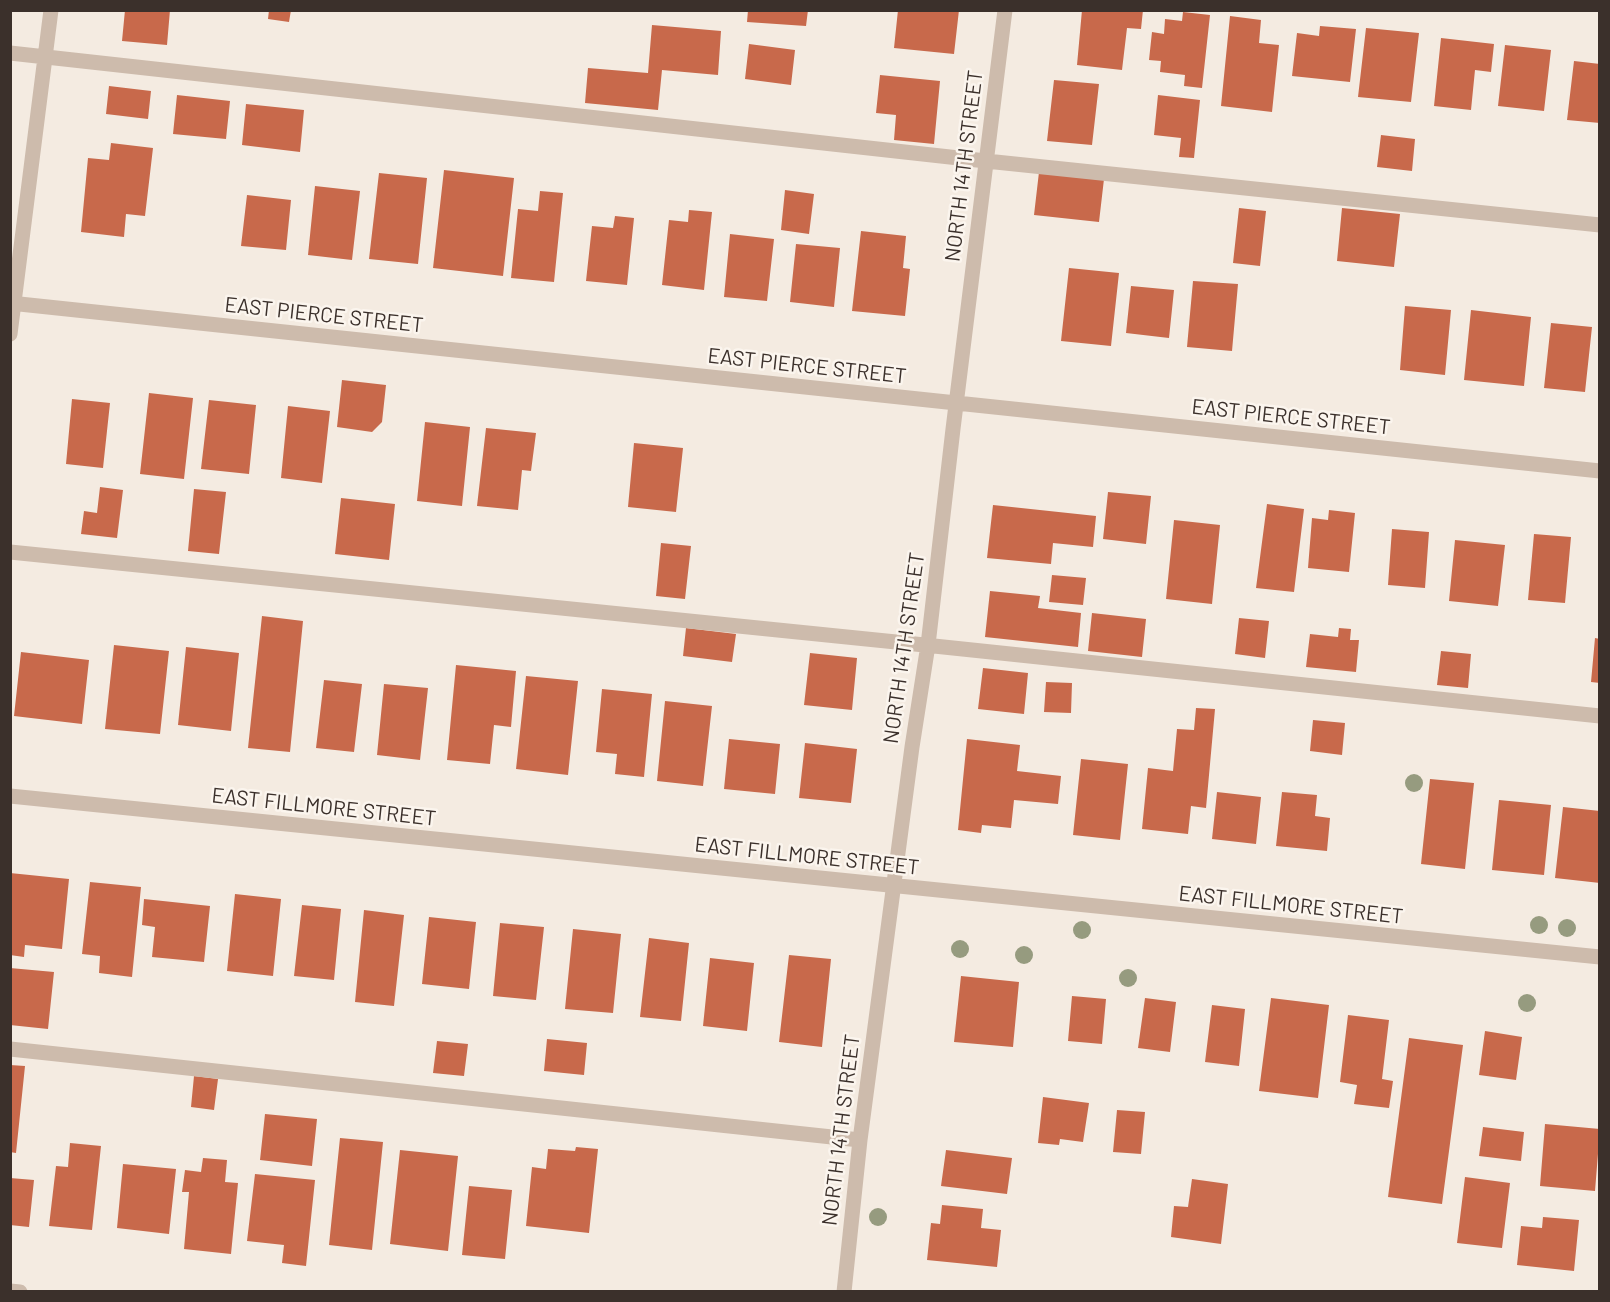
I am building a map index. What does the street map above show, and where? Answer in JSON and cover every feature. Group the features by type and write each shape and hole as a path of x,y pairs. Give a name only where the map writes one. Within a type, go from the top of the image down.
{"street":[{"path":"10,334 12,303 51,10"},
{"name":"NORTH 14TH STREET","path":"844,1292 860,1140 912,747 928,645 1005,10"},
{"path":"10,53 1599,225"},
{"name":"EAST PIERCE STREET","path":"12,303 1599,471"},
{"path":"10,552 1599,716"},
{"name":"EAST FILLMORE STREET","path":"10,796 1599,957"},
{"path":"10,1049 860,1140"},
{"path":"10,1290 20,1292"}],"building":[{"path":"125,10 170,10 167,45 122,41"},
{"path":"269,10 291,10 289,22 268,19"},
{"path":"748,10 808,10 806,26 747,22"},
{"path":"898,10 959,10 954,54 894,48"},
{"path":"1082,10 1143,10 1141,29 1127,28 1122,70 1077,65"},
{"path":"1183,12 1210,15 1202,88 1184,86 1185,75 1160,72 1161,61 1149,60 1152,32 1164,34 1165,19 1182,21"},
{"path":"1230,16 1261,20 1259,43 1279,45 1272,112 1221,106"},
{"path":"652,25 721,31 718,75 662,70 658,110 585,103 588,68 648,73"},
{"path":"1320,26 1356,29 1350,82 1292,76 1297,33 1319,36"},
{"path":"1366,28 1419,33 1411,102 1358,97"},
{"path":"1441,38 1494,44 1491,72 1475,70 1471,110 1434,106"},
{"path":"749,44 795,50 791,85 745,79"},
{"path":"1505,45 1551,50 1544,111 1498,106"},
{"path":"1574,61 1600,64 1600,123 1567,120"},
{"path":"880,75 940,81 934,144 894,140 896,115 876,113"},
{"path":"1054,80 1099,84 1092,145 1047,141"},
{"path":"109,86 151,91 148,119 106,114"},
{"path":"177,95 230,101 226,139 173,134"},
{"path":"1158,95 1200,100 1194,158 1179,157 1181,138 1154,135"},
{"path":"246,104 304,110 300,152 242,145"},
{"path":"1381,135 1415,139 1412,171 1377,167"},
{"path":"111,143 153,148 145,216 126,214 124,237 81,232 88,158 109,160"},
{"path":"444,170 514,178 503,276 433,268"},
{"path":"1039,172 1104,179 1099,222 1034,215"},
{"path":"379,173 427,178 418,264 369,259"},
{"path":"315,186 360,191 352,260 308,255"},
{"path":"785,190 814,194 809,234 781,230"},
{"path":"540,191 563,193 554,282 511,278 518,209 538,211"},
{"path":"247,195 291,200 286,250 241,246"},
{"path":"1239,208 1266,211 1260,266 1233,263"},
{"path":"1342,208 1400,214 1394,267 1337,261"},
{"path":"689,210 712,212 704,290 662,285 669,220 688,222"},
{"path":"615,216 634,218 627,285 586,281 592,226 613,228"},
{"path":"861,231 906,236 903,268 910,269 905,316 852,311"},
{"path":"730,234 774,239 767,301 724,297"},
{"path":"796,244 840,248 834,307 790,302"},
{"path":"1069,268 1119,273 1111,346 1061,341"},
{"path":"1193,281 1238,284 1232,351 1187,347"},
{"path":"1131,286 1174,290 1169,338 1126,333"},
{"path":"1405,306 1451,310 1445,375 1400,370"},
{"path":"1471,310 1531,317 1524,386 1464,380"},
{"path":"1551,323 1592,327 1585,392 1544,388"},
{"path":"342,380 386,385 382,422 372,432 337,427"},
{"path":"149,393 193,398 184,479 140,474"},
{"path":"72,399 110,403 103,468 66,464"},
{"path":"209,400 256,405 249,474 201,469"},
{"path":"288,406 330,411 322,483 281,478"},
{"path":"425,422 470,427 462,506 417,501"},
{"path":"486,428 536,433 531,471 522,470 518,510 477,506"},
{"path":"634,443 683,448 676,512 628,507"},
{"path":"100,487 123,490 117,538 81,534 84,511 97,513"},
{"path":"194,489 226,492 219,554 188,551"},
{"path":"1108,492 1151,496 1146,544 1103,539"},
{"path":"341,498 395,504 389,560 335,554"},
{"path":"1267,504 1304,509 1294,592 1256,588"},
{"path":"993,505 1096,516 1093,547 1053,543 1051,564 987,558"},
{"path":"1329,510 1355,513 1349,572 1308,568 1312,518 1328,520"},
{"path":"1174,520 1220,525 1212,604 1166,599"},
{"path":"1392,529 1429,532 1425,588 1388,585"},
{"path":"1534,534 1571,537 1565,603 1528,600"},
{"path":"1455,540 1505,545 1498,606 1449,601"},
{"path":"661,543 691,546 685,599 656,596"},
{"path":"1052,575 1086,578 1083,605 1049,602"},
{"path":"990,591 1040,596 1038,608 1081,613 1078,647 985,637"},
{"path":"1092,613 1146,619 1142,657 1088,651"},
{"path":"262,616 303,621 290,752 248,748"},
{"path":"1239,618 1269,621 1265,658 1235,654"},
{"path":"686,628 736,634 732,662 683,656"},
{"path":"1339,628 1351,629 1350,640 1359,640 1356,672 1306,667 1310,634 1338,637"},
{"path":"1595,638 1600,639 1600,683 1591,682"},
{"path":"114,645 169,651 160,734 105,729"},
{"path":"186,647 239,653 231,731 178,725"},
{"path":"1441,651 1471,654 1468,688 1437,685"},
{"path":"21,652 89,660 82,724 14,716"},
{"path":"810,653 857,658 852,710 804,705"},
{"path":"456,665 516,671 511,727 494,725 490,764 447,760"},
{"path":"983,668 1028,673 1024,714 978,709"},
{"path":"526,676 578,681 568,775 516,769"},
{"path":"324,680 362,684 354,752 316,748"},
{"path":"1046,682 1072,683 1071,713 1044,712"},
{"path":"384,684 428,688 420,760 377,755"},
{"path":"602,689 652,694 644,777 615,774 617,754 596,752"},
{"path":"665,701 712,706 703,786 657,781"},
{"path":"1196,708 1215,709 1206,808 1191,806 1188,834 1142,829 1148,768 1173,771 1177,729 1194,730"},
{"path":"1313,720 1345,723 1342,755 1310,751"},
{"path":"729,739 780,744 775,794 724,789"},
{"path":"967,739 1020,745 1017,771 1061,776 1058,804 1014,800 1011,828 982,825 981,833 958,830"},
{"path":"805,743 857,749 851,803 799,798"},
{"path":"1081,759 1128,764 1120,840 1073,835"},
{"path":"1430,779 1474,783 1465,869 1421,864"},
{"path":"1217,792 1261,797 1256,844 1212,839"},
{"path":"1282,792 1317,795 1315,816 1330,818 1327,851 1276,846"},
{"path":"1499,800 1551,805 1544,875 1492,870"},
{"path":"1563,807 1600,811 1600,883 1555,878"},
{"path":"10,873 69,879 62,949 25,945 24,957 10,955"},
{"path":"90,882 141,887 132,977 99,973 100,956 82,954"},
{"path":"235,894 281,899 273,976 227,971"},
{"path":"144,899 210,906 204,962 152,957 155,927 142,925"},
{"path":"302,905 341,909 334,980 294,976"},
{"path":"364,910 404,915 394,1006 355,1002"},
{"path":"429,917 476,922 469,989 422,984"},
{"path":"500,923 544,927 536,1000 493,996"},
{"path":"573,929 621,934 613,1013 565,1009"},
{"path":"649,938 689,943 681,1021 640,1017"},
{"path":"789,955 831,959 822,1047 779,1042"},
{"path":"710,958 754,963 747,1031 703,1026"},
{"path":"10,968 54,972 48,1029 10,1025"},
{"path":"961,976 1019,982 1013,1047 954,1042"},
{"path":"1072,996 1106,999 1102,1044 1068,1041"},
{"path":"1145,998 1176,1002 1170,1052 1138,1048"},
{"path":"1271,998 1329,1005 1318,1098 1259,1091"},
{"path":"1212,1005 1245,1009 1239,1066 1205,1062"},
{"path":"1348,1015 1389,1020 1382,1079 1393,1081 1389,1108 1354,1104 1357,1085 1340,1082"},
{"path":"1485,1031 1522,1037 1516,1080 1479,1075"},
{"path":"1409,1038 1463,1045 1442,1204 1388,1197"},
{"path":"547,1039 587,1043 584,1075 544,1071"},
{"path":"437,1041 468,1044 464,1076 433,1073"},
{"path":"10,1065 25,1066 16,1153 10,1152"},
{"path":"194,1076 218,1079 214,1110 191,1107"},
{"path":"1043,1097 1089,1103 1083,1142 1060,1139 1059,1145 1038,1143"},
{"path":"1117,1110 1145,1112 1141,1154 1113,1152"},
{"path":"265,1114 317,1119 312,1166 260,1160"},
{"path":"1545,1124 1600,1129 1595,1191 1540,1186"},
{"path":"1483,1127 1524,1132 1521,1161 1479,1156"},
{"path":"340,1138 383,1142 372,1250 329,1245"},
{"path":"70,1143 101,1146 92,1230 49,1226 56,1166 68,1167"},
{"path":"576,1147 598,1149 589,1233 526,1226 532,1167 546,1169 548,1149 575,1151"},
{"path":"400,1150 458,1156 448,1251 390,1244"},
{"path":"946,1150 1012,1158 1007,1194 941,1186"},
{"path":"203,1158 227,1160 225,1182 238,1183 231,1254 184,1249 189,1192 182,1192 185,1170 201,1172"},
{"path":"123,1164 176,1169 169,1234 117,1228"},
{"path":"255,1174 315,1180 306,1266 282,1263 284,1245 247,1241"},
{"path":"1465,1177 1510,1183 1502,1248 1457,1243"},
{"path":"10,1178 34,1180 29,1227 10,1225"},
{"path":"1192,1179 1228,1184 1221,1244 1171,1237 1174,1206 1188,1207"},
{"path":"469,1186 512,1190 505,1259 462,1255"},
{"path":"942,1205 983,1209 981,1228 1001,1230 997,1267 927,1260 931,1223 940,1224"},
{"path":"1543,1217 1579,1220 1574,1271 1517,1265 1521,1226 1542,1228"}]}
